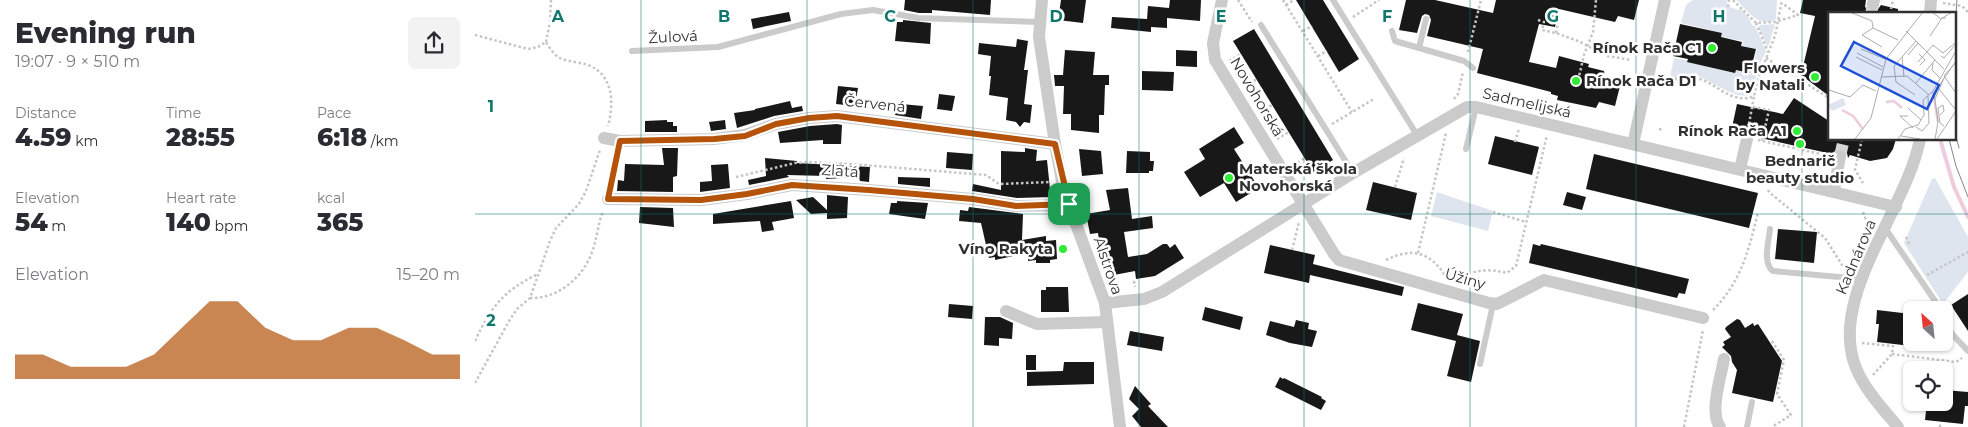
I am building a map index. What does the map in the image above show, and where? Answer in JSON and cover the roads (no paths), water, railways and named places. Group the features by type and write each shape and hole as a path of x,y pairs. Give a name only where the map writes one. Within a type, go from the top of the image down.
{"street":[{"name":"Alstrova","path":"1041,0 1039,37 1055,144 1062,181 1069,204 1105,303 1120,427"},
{"name":"Novohorská","path":"1222,0 1213,42 1215,60 1303,203"},
{"path":"1633,144 1665,0"},
{"name":"Sadmelijská","path":"1105,303 1144,299 1162,292 1353,172 1462,108 1476,108 1896,207"},
{"name":"Červená","path":"604,138 620,141 714,139 745,136 776,124 809,118 837,116 1055,144"},
{"path":"1740,169 1747,134"},
{"name":"Kadnárova","path":"1898,427 1862,380 1852,356 1850,342 1851,312 1861,279 1896,207 1914,162 1920,140"},
{"path":"1834,191 1841,156"},
{"name":"Zlatá","path":"608,199 701,200 747,194 792,185 973,199 1016,206 1069,204"},
{"name":"Úžiny","path":"1303,203 1339,260 1489,303 1497,304 1544,280 1703,318"},
{"path":"1006,310 1037,324 1107,322"},
{"path":"1720,427 1716,421 1715,408 1724,359"}],"lane":[{"path":"1333,0 1417,135"},
{"name":"Žulová","path":"632,51 718,47 841,14 873,10 918,18 1040,22"},
{"path":"1419,48 1426,18"},
{"path":"1261,25 1353,172"},
{"path":"1392,31 1395,41 1465,61 1473,68"},
{"path":"1465,149 1476,108"},
{"path":"1885,228 1935,301"},
{"path":"1770,229 1767,262 1769,268 1773,271 1861,279"},
{"path":"1479,364 1492,309 1489,303"},
{"path":"1953,335 1968,350"},
{"path":"1747,427 1752,402"}],"waterway":[{"path":"1940,140 1954,187 1968,217"}],"tunnel":[{"path":"1871,12 1873,4"},
{"path":"1840,156 1844,140"}],"tram line":[{"path":"1955,27 1957,0"},
{"path":"1955,133 1959,148"},
{"path":"1949,140 1956,166 1968,197"}],"place":[{"name":"Rínok Rača C1","path":"1712,48"},
{"name":"Flowers by Natali","path":"1815,77"},
{"name":"Rínok Rača D1","path":"1576,81"},
{"name":"Rínok Rača A1","path":"1797,131"},
{"name":"Bednarič beauty studio","path":"1800,144"},
{"name":"Materská škola Novohorská","path":"1229,178"},
{"name":"Víno Rakyta","path":"1063,249"}]}
